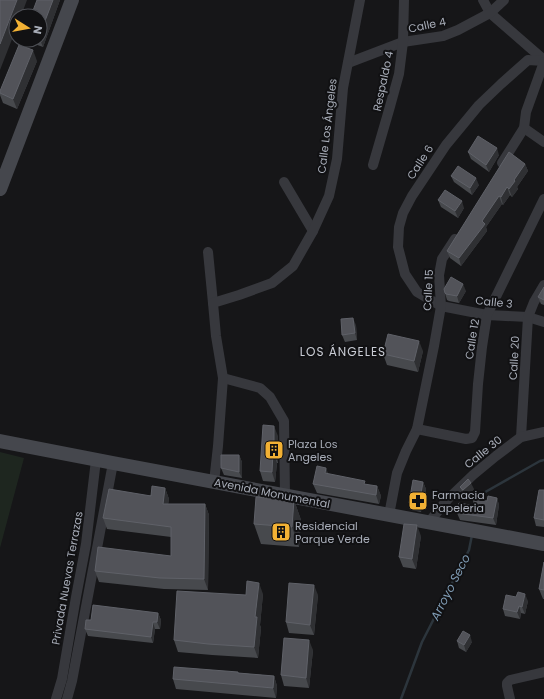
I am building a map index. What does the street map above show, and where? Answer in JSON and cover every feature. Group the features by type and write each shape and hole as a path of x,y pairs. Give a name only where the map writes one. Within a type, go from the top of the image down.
{"main road":[{"path":"0,189 72,0"},
{"name":"Avenida Monumental","path":"0,441 113,464 389,514 544,544"}],"street":[{"name":"Calle Los Ángeles","path":"214,303 272,284 293,266 313,231 329,196 337,159 343,88 360,0"},
{"name":"Respaldo 4","path":"373,165 399,74 403,42 404,0"},
{"path":"483,0 490,13 544,61 526,112 524,128 495,174"},
{"name":"Calle 4","path":"348,63 403,42 443,36 458,30 490,13 504,0"},
{"name":"Calle 6","path":"441,306 417,292 405,274 398,248 399,227 403,213 412,196 446,145 479,106 528,60 544,61"},
{"path":"524,128 544,142"},
{"path":"284,182 313,231"},
{"name":"Calle 12","path":"417,429 466,439 472,438 475,432 478,384 487,315 544,199"},
{"name":"Calle 15","path":"389,514 397,473 417,429 441,306 439,275 442,259 459,233"},
{"path":"208,252 216,336 223,378 214,482"},
{"name":"Calle 20","path":"521,437 528,317 534,302 544,285"},
{"name":"Calle 3","path":"441,306 487,315 528,317 544,322"},
{"path":"223,378 260,388 270,397 284,421 286,496"},
{"name":"Calle 30","path":"429,522 448,499 496,456 521,437 544,432"},
{"name":"Privada Nuevas Terrazas","path":"56,699 62,678 86,544 96,460"},
{"path":"67,699 72,681 113,464"},
{"path":"510,699 507,682 544,672"}],"shaded area":[{"path":"0,452 24,458 0,548"}],"building":[{"path":"0,0 17,0 14,8 8,8 8,23 0,44"},
{"path":"37,0 53,0 48,13 48,8 34,8"},
{"path":"18,48 27,48 33,50 13,99 0,93"},
{"path":"478,136 497,148 486,165 468,152"},
{"path":"509,152 525,164 509,189 507,187 501,197 499,196 482,221 485,224 459,258 447,251"},
{"path":"458,166 476,178 470,188 451,176"},
{"path":"445,190 462,201 455,211 438,200"},
{"path":"451,277 463,284 457,296 445,293 444,289"},
{"path":"544,287 544,300 538,297"},
{"path":"353,318 355,333 342,335 341,319"},
{"path":"388,334 419,341 414,361 383,354"},
{"path":"263,425 274,426 272,472 260,471"},
{"path":"221,455 239,455 239,472 221,468"},
{"path":"317,466 326,468 325,473 365,481 364,484 377,486 376,495 313,484"},
{"path":"468,479 471,483 463,490 460,487"},
{"path":"413,480 423,482 419,505 409,503"},
{"path":"152,486 165,488 163,504 205,504 204,579 160,578 95,571 98,547 171,556 171,527 103,518 109,489 151,496"},
{"path":"539,490 544,490 544,520 534,518"},
{"path":"488,496 497,498 493,518 457,513 459,503 480,507 472,498 487,501"},
{"path":"256,497 294,500 292,527 254,524"},
{"path":"404,524 417,525 412,559 399,557"},
{"path":"544,562 544,590 539,589"},
{"path":"247,581 259,583 255,617 257,617 254,647 174,640 177,591 246,595"},
{"path":"289,583 314,585 310,625 286,622"},
{"path":"518,592 525,594 522,607 519,606 517,612 503,609 506,595 516,597"},
{"path":"93,605 158,613 157,622 153,622 151,637 85,629 86,620 91,620"},
{"path":"463,631 470,635 464,645 457,641"},
{"path":"284,638 309,640 306,678 281,675"},
{"path":"174,667 274,676 273,688 173,679"}],"waterway":[{"name":"Arroyo Seco","path":"479,501 480,495 544,460"},
{"name":"Arroyo Seco","path":"401,699 422,642 469,550 472,535"}],"place":[{"name":"Plaza Los Angeles","path":"274,450"},
{"name":"Farmacia Papeleria","path":"418,501"},
{"name":"Residencial Parque Verde","path":"281,532"}],"district":[{"name":"LOS ÁNGELES","path":"343,351"}]}
